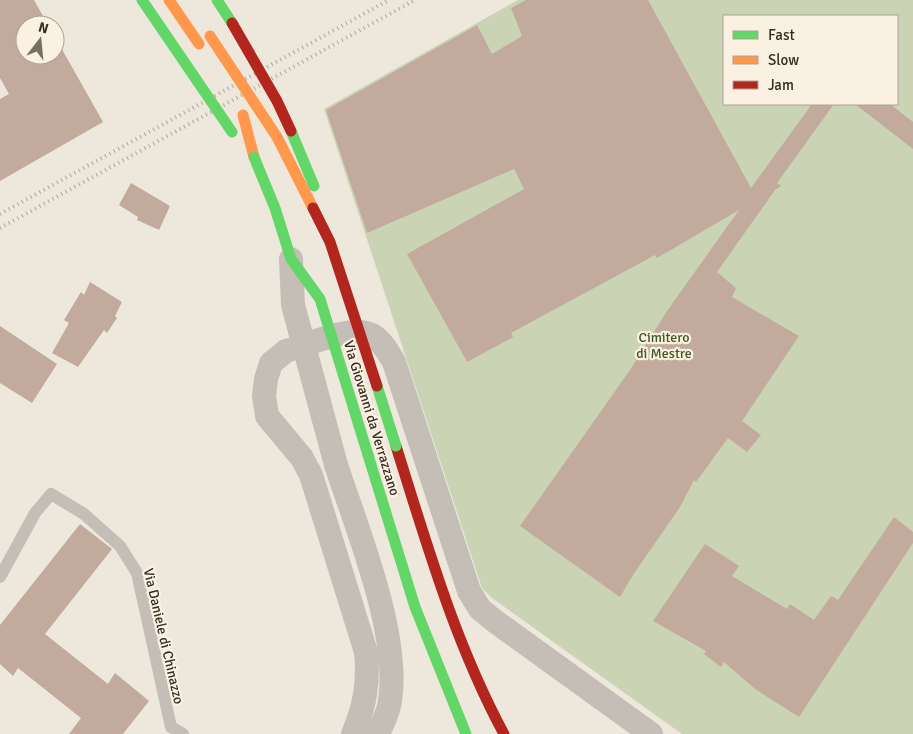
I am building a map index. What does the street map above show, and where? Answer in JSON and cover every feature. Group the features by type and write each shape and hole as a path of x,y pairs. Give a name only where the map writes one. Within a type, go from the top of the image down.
{"main road":[{"path":"142,0 232,132 254,158"},
{"path":"169,0 202,48"},
{"path":"217,0 277,101 314,184 330,242"},
{"name":"Via Giovanni da Verrazzano","path":"208,32 277,137 330,242 438,582 457,636 489,707 504,734"},
{"name":"Via Giovanni da Verrazzano","path":"241,111 254,158 275,208 291,259 320,299 414,607 466,734"}],"street":[{"path":"291,259 293,305 336,465 377,591 389,641 392,680 389,706 378,734"},
{"path":"353,734 363,710 368,686 366,652 311,475 302,458 267,416 264,396 271,363 278,356 286,351 355,330 371,335 386,347 394,362 464,577 469,591 480,609 502,627 651,734"}],"lane":[{"name":"Via Daniele di Chinazzo","path":"0,577 35,513 51,494 84,514 120,546 136,572 170,727 183,734"}],"green space":[{"name":"Cimitero di Mestre","path":"518,0 913,0 913,734 682,734 492,598 482,588 324,109"}],"building":[{"path":"0,0 34,0 42,15 15,15 15,65 65,65 65,55 103,122 0,181 0,99 9,94 0,78"},
{"path":"526,0 648,0 751,188 811,105 833,105 777,183 781,186 775,190 717,272 736,288 732,297 799,336 742,421 761,435 747,452 728,438 696,482 694,480 680,507 620,597 520,526 630,370 667,311 739,210 657,258 655,255 511,333 513,337 467,362 407,254 524,189 514,169 367,233 326,110 477,25 492,54 522,36 511,8"},
{"path":"856,105 891,105 913,122 913,149"},
{"path":"131,183 170,206 159,230 137,220 138,217 119,205"},
{"path":"90,282 122,302 115,316 117,318 107,333 104,330 78,367 52,353 69,323 64,320 81,292 84,295"},
{"path":"0,326 57,364 32,403 0,383"},
{"path":"894,517 913,532 913,543 799,717 755,689 724,662 721,667 704,654 706,651 653,621 705,544 739,566 732,576 787,609 790,604 814,620 831,596 838,600"},
{"path":"80,524 112,549 45,634 108,684 115,673 149,701 123,734 69,734 81,718 18,668 13,676 0,664 0,625"}],"railway":[{"path":"0,214 389,0"},
{"path":"0,228 415,0"}],"traffic: fast":[{"path":"142,0 232,132"},
{"path":"217,0 232,23"},
{"path":"291,131 314,186"},
{"path":"254,157 275,208 291,259 320,299 368,455"},
{"path":"377,386 396,446"},
{"path":"368,455 415,607 466,734"}],"traffic: slow":[{"path":"169,0 199,44"},
{"path":"210,36 277,137 313,208"},
{"path":"243,115 254,157"}],"traffic: jam":[{"path":"232,23 277,101 291,131"},
{"path":"313,208 330,242 377,386"},
{"path":"396,446 456,629 504,734"}]}
